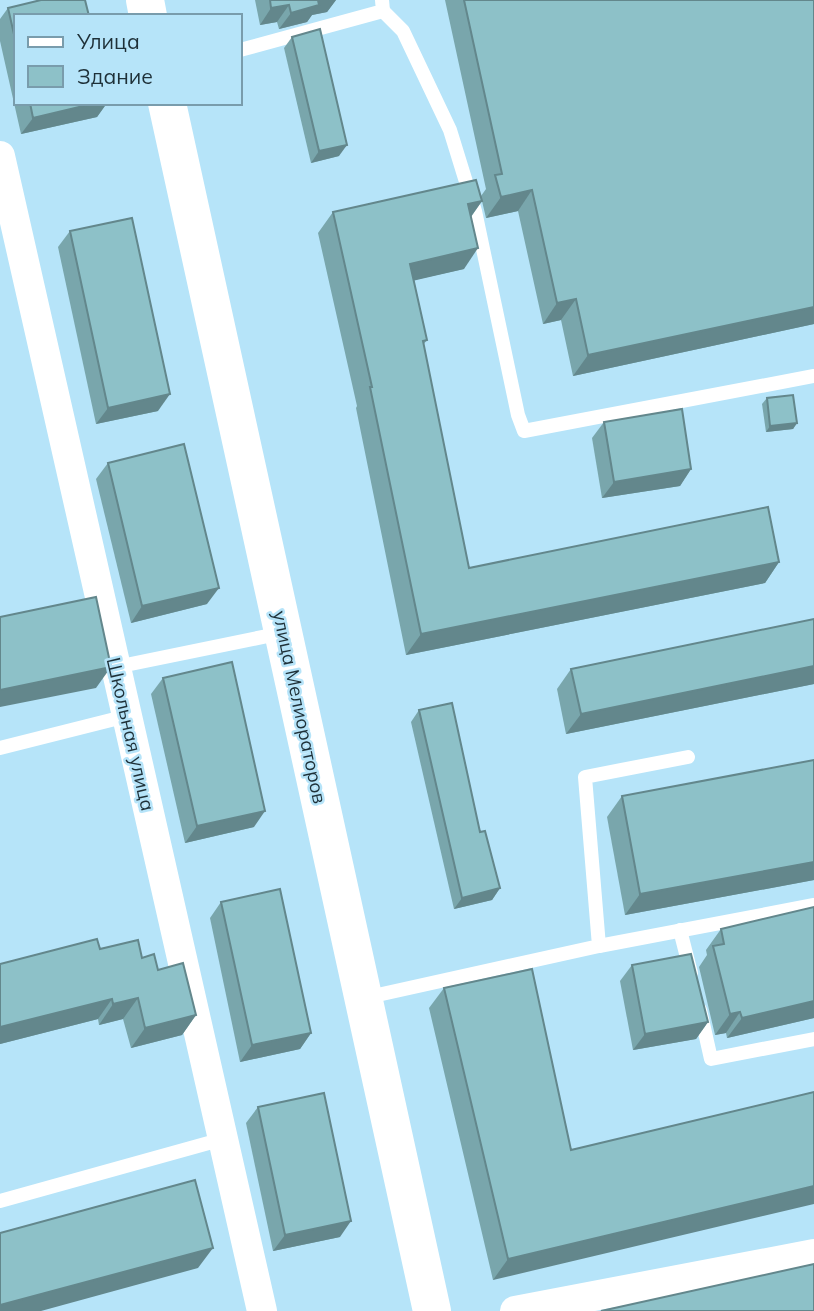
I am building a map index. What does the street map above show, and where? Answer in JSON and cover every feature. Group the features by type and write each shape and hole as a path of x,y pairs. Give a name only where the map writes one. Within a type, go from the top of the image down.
{"street":[{"name":"улица Мелиораторов","path":"167,105 432,1311"},
{"name":"Школьная улица","path":"0,156 8,231 116,667 262,1311"},
{"path":"515,1311 814,1254"}],"lane":[{"path":"242,49 383,6 403,31 450,130 475,211 518,415 524,431 814,376"},
{"path":"116,667 284,633"},
{"path":"0,748 127,716"},
{"path":"600,946 585,777 688,757"},
{"path":"363,998 600,946 814,905"},
{"path":"680,930 711,1059 814,1039"},
{"path":"0,1201 223,1139"}],"building":[{"path":"41,0 85,0 88,14 14,14 14,34 8,8"},
{"path":"270,0 318,0 319,5 291,13 289,5 271,8"},
{"path":"464,0 814,0 814,307 588,355 576,299 557,303 532,190 501,197 495,175 502,174"},
{"path":"320,29 347,145 319,151 292,37"},
{"path":"30,105 88,105 33,118"},
{"path":"476,180 482,201 468,204 478,248 410,264 427,340 423,341 469,568 768,507 779,562 421,634 372,387 333,212"},
{"path":"132,218 170,394 108,408 70,231"},
{"path":"793,395 797,423 770,426 767,398"},
{"path":"682,409 691,469 614,482 604,422"},
{"path":"184,444 219,588 142,606 108,463"},
{"path":"96,597 111,667 0,690 0,617"},
{"path":"814,619 814,666 581,714 571,669"},
{"path":"232,662 265,811 197,826 163,678"},
{"path":"452,703 480,832 485,831 500,888 462,898 419,710"},
{"path":"814,760 814,862 640,894 622,796"},
{"path":"280,889 311,1033 252,1045 221,902"},
{"path":"814,907 814,1001 742,1018 740,1012 730,1014 713,946 724,944 721,929"},
{"path":"97,939 100,949 138,940 142,958 154,954 158,970 183,963 196,1015 145,1028 138,998 113,1004 112,999 0,1027 0,964"},
{"path":"691,954 708,1022 645,1034 632,965"},
{"path":"532,969 571,1150 814,1092 814,1186 508,1259 444,988"},
{"path":"324,1093 351,1221 285,1235 258,1107"},
{"path":"195,1180 213,1248 0,1305 0,1233"},
{"path":"814,1264 814,1311 601,1311"}]}
